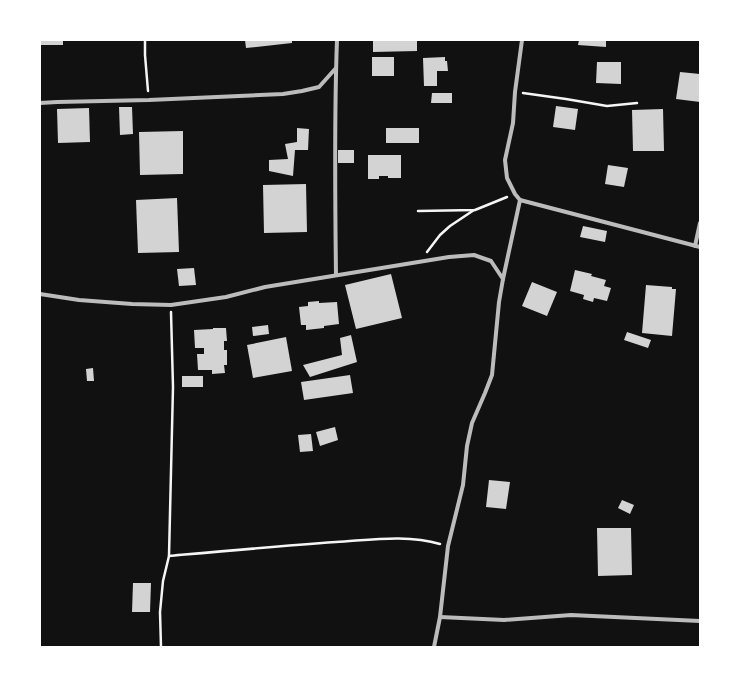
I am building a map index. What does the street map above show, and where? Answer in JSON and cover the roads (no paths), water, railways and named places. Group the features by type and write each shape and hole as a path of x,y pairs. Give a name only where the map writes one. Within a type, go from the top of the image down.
{"street":[{"path":"336,275 337,40"},
{"path":"522,40 515,92 513,123 505,160 507,178 515,194 520,200 698,247 700,223"},
{"path":"40,103 283,94 319,87 336,68"},
{"path":"434,647 440,617 448,546 463,485 467,446 472,423 492,375 499,302 520,200"},
{"path":"40,294 86,301 170,305 226,297 265,287 336,275 449,257 474,255 491,261 503,279"},
{"path":"440,617 504,620 571,615 700,622"}]}
